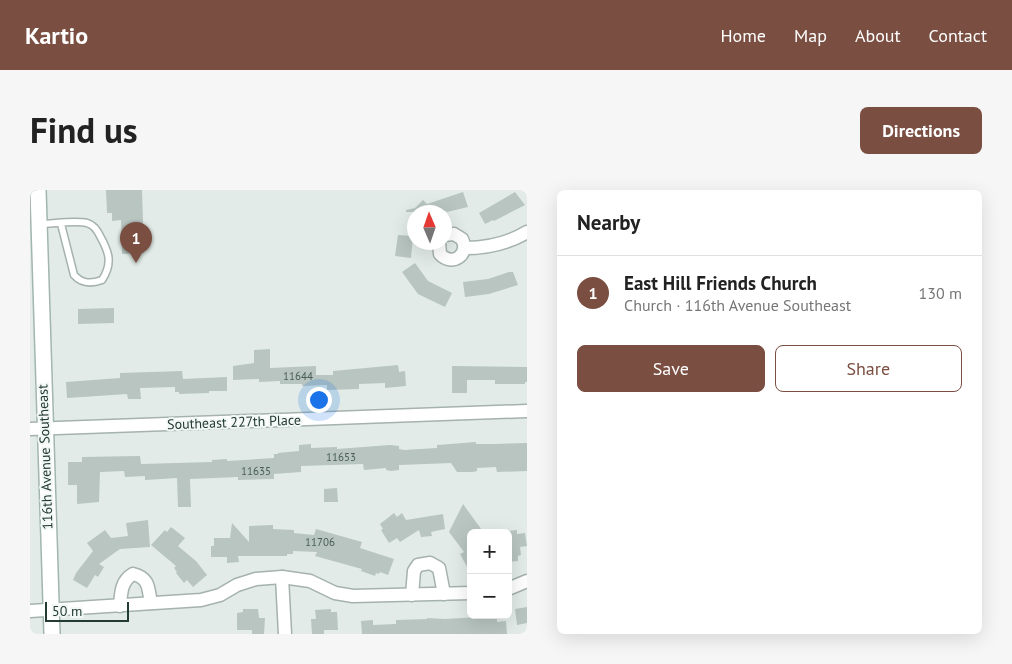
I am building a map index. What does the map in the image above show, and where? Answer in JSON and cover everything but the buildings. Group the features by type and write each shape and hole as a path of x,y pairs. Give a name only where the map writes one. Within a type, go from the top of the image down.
{"main road":[{"name":"116th Avenue Southeast","path":"38,190 37,429 52,634"}],"street":[{"path":"465,248 496,246 527,232"},
{"path":"439,250 440,254 446,259 454,260 462,256 465,248 462,239 452,234"},
{"name":"Southeast 227th Place","path":"37,429 527,411"},
{"path":"412,594 414,571 418,565 430,563 439,568 444,594"},
{"path":"120,606 122,587 127,578 133,574 141,576 146,582 151,604"},
{"path":"30,611 201,600 220,595 236,586 256,579 282,577 310,581 335,593 353,596 467,593"},
{"path":"282,577 285,634"},
{"path":"512,587 527,581"}],"lane":[{"path":"38,224 86,223 96,229 109,257 108,266 102,280 92,283 84,282 74,275 61,224"}],"place":[{"name":"East Hill Friends Church","path":"136,263"}]}
